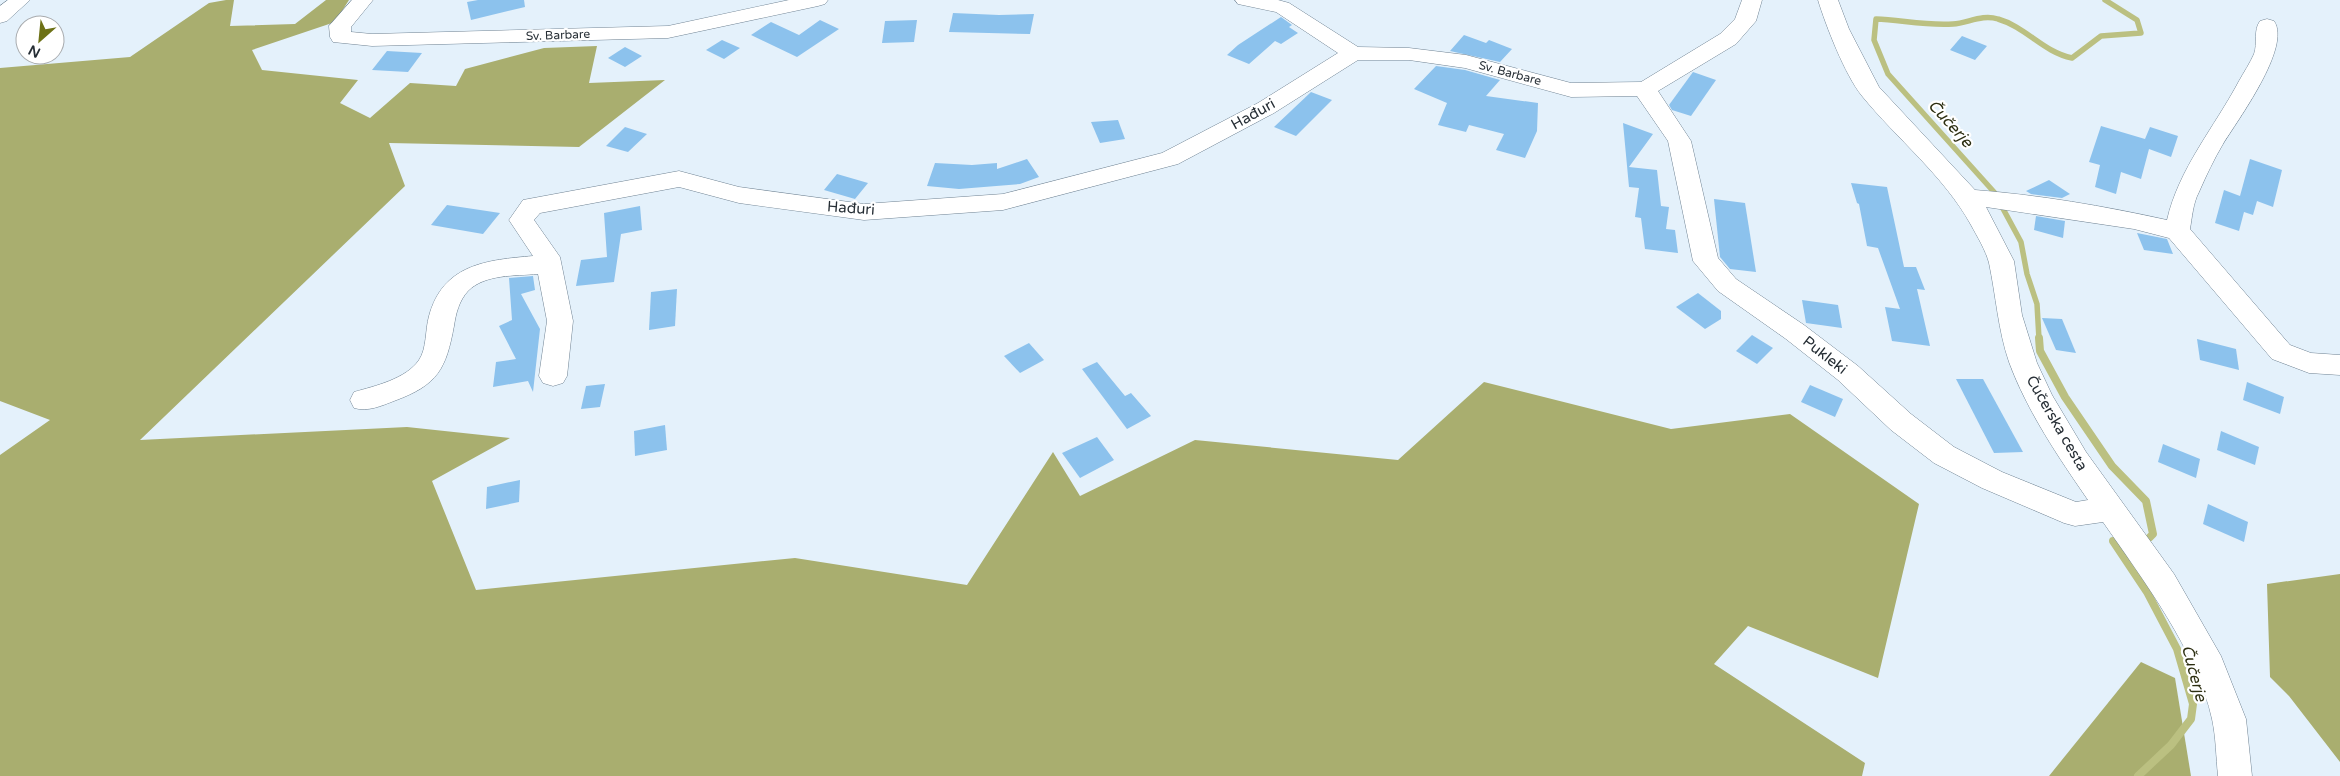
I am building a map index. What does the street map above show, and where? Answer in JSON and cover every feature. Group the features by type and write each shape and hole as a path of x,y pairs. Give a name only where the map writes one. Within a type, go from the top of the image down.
{"street":[{"path":"0,17 20,0"},
{"name":"Sv. Barbare","path":"364,0 340,26 341,37 372,40 668,32 818,0"},
{"path":"1245,0 1282,7 1353,53"},
{"path":"1646,90 1728,39 1744,21 1752,0"},
{"name":"Čučerska cesta","path":"1828,0 1838,29 1869,90 1987,200 2001,261 2009,315 2023,363 2040,399 2076,460 2163,583 2210,666 2229,719 2235,776"},
{"path":"2177,231 2185,195 2211,144 2236,108 2265,53 2267,25"},
{"name":"Sv. Barbare","path":"1353,53 1409,54 1466,62 1571,90 1646,90"},
{"name":"Hađuri","path":"553,376 560,320 547,257 521,220 532,206 678,180 739,195 864,212 1003,202 1170,158 1266,108 1353,53"},
{"name":"Pukleki","path":"1646,90 1679,141 1706,261 1727,286 1795,332 1833,361 1901,422 1944,455 1992,480 2075,514 2112,510"},
{"path":"1987,200 2134,221 2177,231 2281,352 2309,363 2340,365"},
{"path":"364,400 402,387 422,376 433,360 440,317 448,298 457,286 472,275 490,269 548,264"}],"green space":[{"path":"234,0 230,26 295,24 326,0 349,0 335,22 252,50 262,70 358,80 340,103 370,118 410,83 456,86 465,69 544,48 597,46 589,83 665,80 579,147 389,143 405,186 140,440 407,427 510,438 432,481 476,590 795,558 967,585 1053,452 1080,496 1195,440 1398,460 1484,382 1671,429 1790,414 1919,504 1878,678 1748,626 1714,664 1865,763 1862,776 0,776 0,455 50,420 0,401 0,68 65,65 65,62 130,57 209,3"},
{"path":"2340,574 2340,762 2289,696 2270,677 2267,584"},
{"path":"2141,662 2175,678 2191,776 2049,776"}],"building":[{"path":"478,0 524,0 525,7 471,20 467,2"},
{"path":"953,13 1034,14 1030,34 949,32"},
{"path":"1281,17 1292,25 1289,27 1298,33 1281,44 1275,41 1249,64 1227,55 1238,45"},
{"path":"820,20 839,29 797,57 751,35 771,22 799,35"},
{"path":"917,20 914,42 882,43 885,21"},
{"path":"1464,35 1486,43 1489,40 1512,49 1500,62 1450,51"},
{"path":"1962,36 1987,46 1975,60 1950,50"},
{"path":"722,40 740,48 724,59 706,50"},
{"path":"625,47 642,56 625,67 608,58"},
{"path":"387,51 422,53 408,72 372,70"},
{"path":"1436,66 1465,70 1500,80 1486,96 1538,103 1537,131 1525,158 1496,150 1504,134 1469,125 1466,132 1438,125 1447,103 1414,89"},
{"path":"1693,72 1716,80 1691,116 1672,110 1669,105"},
{"path":"1311,92 1332,100 1296,136 1274,127"},
{"path":"1118,120 1125,139 1100,143 1091,122"},
{"path":"1623,123 1653,134 1629,167 1657,170 1661,206 1669,207 1666,229 1675,230 1678,253 1645,249 1641,218 1635,217 1639,188 1629,187"},
{"path":"2101,126 2145,139 2150,127 2178,136 2171,157 2149,149 2141,179 2121,172 2116,194 2095,187 2100,165 2089,162"},
{"path":"625,127 647,134 628,152 606,146"},
{"path":"1027,159 1039,177 1020,184 959,189 927,186 935,163 972,165 997,163 997,169"},
{"path":"2250,159 2282,170 2273,207 2257,201 2253,215 2244,212 2239,231 2215,223 2224,190 2240,196"},
{"path":"837,174 868,183 855,199 824,190"},
{"path":"2049,180 2070,194 2062,198 2031,194 2026,191"},
{"path":"1851,183 1887,187 1904,267 1916,267 1925,290 1917,289 1930,346 1892,341 1885,307 1900,309 1878,248 1867,246 1859,204 1857,203"},
{"path":"1714,199 1745,203 1756,272 1730,269 1720,257"},
{"path":"447,205 500,213 483,234 431,225"},
{"path":"640,206 642,230 621,234 614,282 576,286 581,260 607,257 604,213"},
{"path":"2036,216 2065,221 2063,238 2034,230"},
{"path":"2137,233 2167,239 2173,254 2144,250"},
{"path":"533,276 535,290 521,294 540,329 533,392 528,381 493,387 496,362 516,359 499,326 512,320 509,278"},
{"path":"677,289 675,326 649,330 651,292"},
{"path":"1698,293 1721,311 1721,319 1705,329 1676,307"},
{"path":"1802,300 1838,305 1842,328 1806,323"},
{"path":"2042,318 2062,319 2076,353 2056,350"},
{"path":"1752,335 1773,348 1757,364 1736,351"},
{"path":"2197,339 2236,349 2239,370 2200,360"},
{"path":"1029,343 1044,360 1020,373 1004,356"},
{"path":"1097,362 1125,396 1131,393 1151,416 1127,429 1082,369"},
{"path":"1956,379 1983,379 2023,452 1994,453"},
{"path":"2247,382 2284,397 2280,414 2243,400"},
{"path":"605,384 600,407 581,409 586,386"},
{"path":"1810,385 1843,399 1835,417 1801,402"},
{"path":"665,425 667,450 635,456 634,431"},
{"path":"2221,431 2259,447 2255,465 2217,450"},
{"path":"1097,437 1114,460 1080,478 1062,453"},
{"path":"2163,444 2200,459 2196,478 2158,462"},
{"path":"520,480 519,502 486,509 487,487"},
{"path":"2208,504 2248,522 2244,542 2203,524"}],"waterway":[{"name":"Čučerje","path":"2039,339 2037,304 2027,274 2021,242 1994,192 1888,74 1874,40 1876,19 1924,24 1959,23 1981,18 1998,19 2017,28 2052,50 2072,58 2101,36 2141,33 2137,20 2105,0"},
{"name":"Čučerje","path":"2039,338 2040,351 2065,397 2112,466 2146,501 2153,534 2149,538"},
{"name":"Čučerje","path":"2115,541 2113,541 2147,592 2177,649 2193,704 2191,719 2171,745 2138,776"}]}
